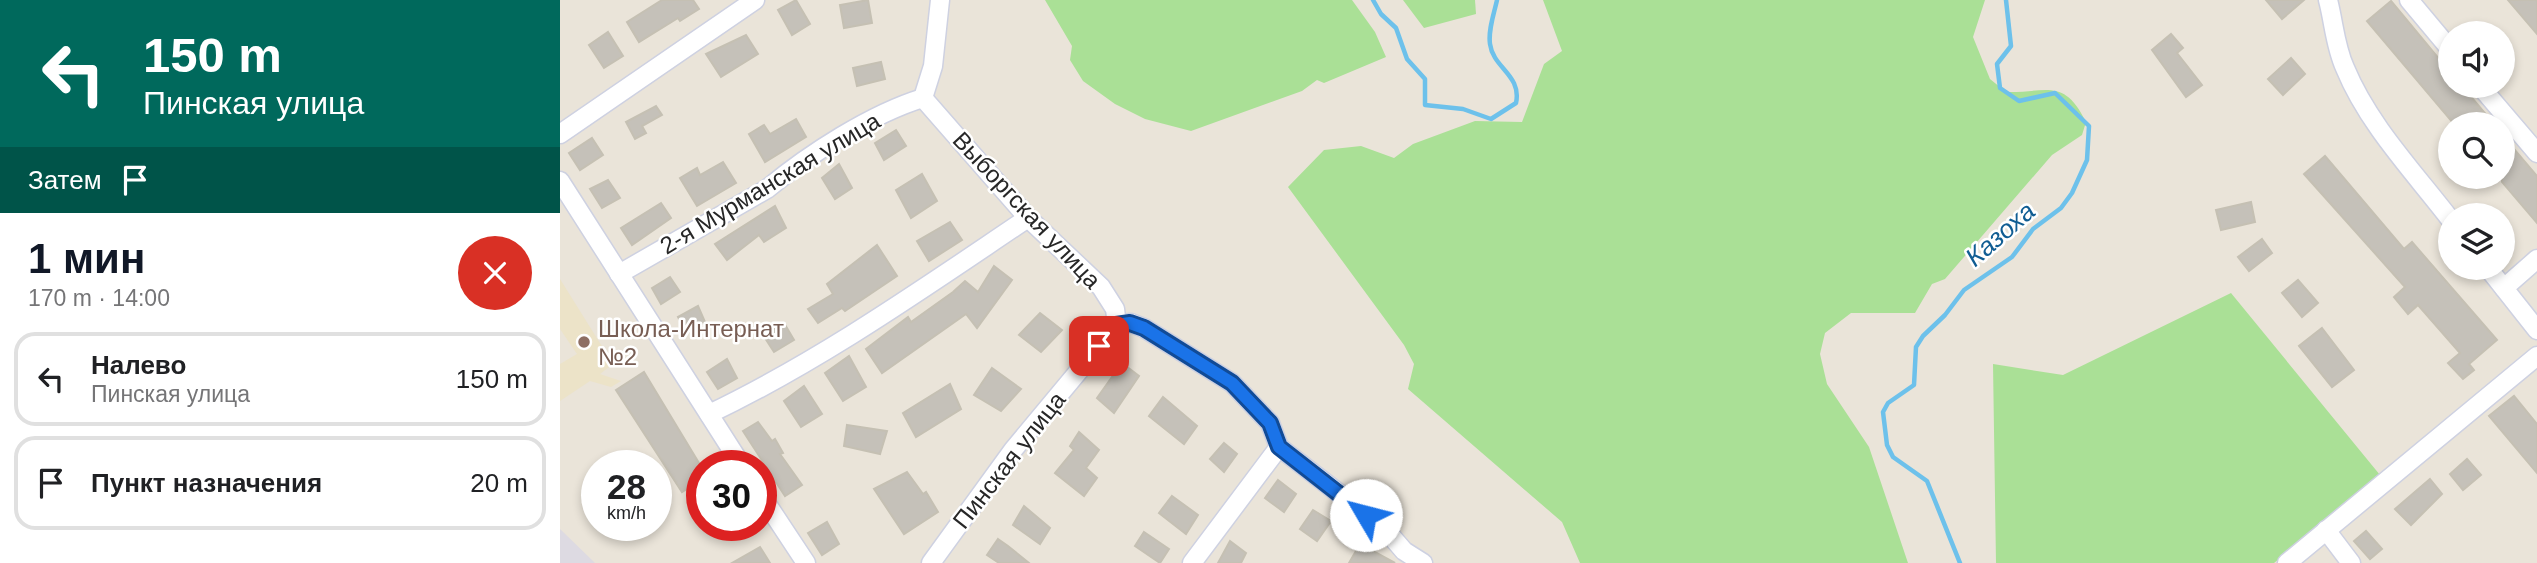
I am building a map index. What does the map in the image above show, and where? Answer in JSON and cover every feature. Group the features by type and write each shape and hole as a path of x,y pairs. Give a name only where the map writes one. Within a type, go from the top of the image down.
{"street":[{"path":"560,134 755,0"},
{"path":"923,98 935,56 940,0"},
{"path":"2328,0 2336,43 2356,92 2375,123 2438,204"},
{"path":"2409,0 2438,35"},
{"name":"Выборгская улица","path":"923,98 1028,218 1101,287 1115,309 1116,325"},
{"name":"2-я Мурманская улица","path":"619,274 767,189 788,171 896,106 923,98"},
{"path":"2490,98 2537,153"},
{"path":"560,181 733,450"},
{"path":"709,414 747,396 877,318 1028,218"},
{"path":"2504,288 2537,259"},
{"path":"2498,280 2537,330"},
{"path":"1116,325 1130,323 1144,328 1232,383 1270,423 1279,447 1385,529 1416,561"},
{"name":"Пинская улица","path":"931,563 1013,450 1116,325"},
{"path":"2287,563 2537,356"},
{"path":"1192,563 1279,447"},
{"path":"777,519 806,563"},
{"path":"2326,530 2351,563"}],"shaded area":[{"name":"Школа-Интернат №2","path":"560,279 613,364 600,374 621,381 611,387 590,381 560,401 560,364 577,354 560,329"},
{"path":"560,529 595,563 560,563"}],"green space":[{"path":"1045,0 1352,0 1375,32 1386,57 1324,83 1317,80 1302,91 1191,131 1145,119 1115,104 1083,81 1070,60 1072,46"},
{"path":"1403,0 1475,0 1476,14 1424,28"},
{"path":"1543,0 1985,0 1973,37 1990,79 2006,92 2053,90 2070,98 2078,108 2086,122 2082,135 2052,155 1945,279 1932,284 1915,313 1851,313 1825,333 1820,354 1827,384 1869,447 1908,563 1580,563 1562,522 1408,389 1414,364 1404,345 1288,187 1324,150 1361,146 1394,158 1413,144 1475,121 1522,122 1544,64 1562,51"},
{"path":"2231,293 2380,475 2274,563 1996,563 1993,364 2063,375"}],"building":[{"path":"662,0 693,0 699,9 680,21 678,18 639,42 627,22"},
{"path":"796,0 810,24 792,35 778,10"},
{"path":"868,0 872,23 844,28 840,5"},
{"path":"2266,0 2304,0 2282,19"},
{"path":"2508,0 2537,0 2537,34"},
{"path":"2391,1 2438,58 2438,98 2472,98 2484,112 2444,112 2367,21"},
{"path":"608,32 623,56 604,68 589,45"},
{"path":"2171,34 2183,48 2177,53 2202,85 2186,97 2152,50"},
{"path":"746,35 758,54 721,77 706,54"},
{"path":"2291,58 2305,74 2283,95 2268,79"},
{"path":"881,62 885,79 857,86 853,68"},
{"path":"656,106 662,115 642,126 646,133 635,139 626,122"},
{"path":"796,119 806,137 765,162 749,134 764,125 770,134"},
{"path":"896,130 906,146 884,160 875,143"},
{"path":"592,138 603,155 580,170 569,153"},
{"path":"2515,150 2537,176 2537,223 2508,189 2515,189"},
{"path":"2325,156 2404,249 2412,242 2438,272 2438,280 2445,280 2497,340 2469,364 2474,370 2463,379 2448,363 2460,353 2418,305 2408,314 2394,297 2405,287 2304,174"},
{"path":"723,162 736,183 697,206 680,178 697,168 700,175"},
{"path":"839,164 852,188 835,199 822,178"},
{"path":"922,174 937,201 911,218 896,190"},
{"path":"608,180 620,198 602,208 590,189"},
{"path":"2251,202 2255,222 2221,230 2216,210"},
{"path":"661,203 671,218 632,245 621,228"},
{"path":"775,206 786,228 764,242 759,235 727,260 715,244"},
{"path":"950,222 962,240 929,261 917,241"},
{"path":"2262,239 2272,253 2249,271 2238,257"},
{"path":"877,245 897,276 845,311 842,308 818,323 808,309 833,294 827,284"},
{"path":"994,266 1012,280 977,328 966,314 882,373 866,349 908,317 911,322 965,281 978,292"},
{"path":"670,277 680,292 661,304 652,288"},
{"path":"2298,280 2318,303 2302,317 2282,293"},
{"path":"698,306 705,322 686,332 678,317"},
{"path":"1040,313 1062,330 1041,352 1019,335"},
{"path":"784,323 794,340 774,352 763,335"},
{"path":"2322,328 2354,370 2332,387 2299,346"},
{"path":"849,356 866,387 843,401 825,373"},
{"path":"727,359 737,378 718,389 707,372"},
{"path":"1122,363 1139,376 1114,413 1097,398"},
{"path":"992,368 1021,389 1001,411 974,395"},
{"path":"644,372 691,450 686,450 686,489 682,492 672,477 672,450 655,450 616,390"},
{"path":"950,384 961,409 916,437 903,413"},
{"path":"804,386 822,414 801,427 784,401"},
{"path":"2514,396 2537,424 2537,473 2489,416"},
{"path":"1163,397 1197,426 1184,444 1149,416"},
{"path":"758,422 772,441 775,439 783,453 780,454 802,485 785,496 777,484 777,450 755,450 743,431"},
{"path":"847,425 887,431 880,454 844,446"},
{"path":"1079,432 1099,450 1086,468 1097,478 1084,496 1055,473 1074,450 1070,446"},
{"path":"1224,443 1237,454 1224,472 1210,459"},
{"path":"2467,459 2481,475 2463,490 2450,474"},
{"path":"907,472 923,494 926,492 938,512 904,534 874,489"},
{"path":"2430,479 2442,494 2411,525 2395,509"},
{"path":"1278,480 1296,494 1284,512 1265,498"},
{"path":"1172,496 1198,515 1186,534 1159,513"},
{"path":"1024,506 1050,528 1040,544 1013,525"},
{"path":"1313,510 1331,521 1317,541 1300,529"},
{"path":"827,522 839,544 822,555 808,533"},
{"path":"2366,531 2382,549 2370,559 2354,541"},
{"path":"1144,532 1169,549 1160,563 1135,546"},
{"path":"998,539 1029,563 999,563 987,555"},
{"path":"1230,541 1246,553 1241,563 1218,563"},
{"path":"1360,544 1395,563 1349,563"},
{"path":"760,547 770,563 732,563"}],"waterway":[{"name":"Казоха","path":"1373,0 1381,14 1396,28 1407,59 1425,79 1425,105 1463,109 1491,119 1516,103 1517,93 1515,85 1496,59 1490,44 1497,0"},
{"name":"Казоха","path":"1960,563 1927,481 1893,457 1887,445 1883,412 1888,403 1914,385 1916,347 1923,336 1945,315 1964,290 2012,257 2033,229 2061,208 2072,193 2087,160 2089,126 2055,93 2019,101 2000,88 1997,64 2011,46 2006,0"}],"place":[{"name":"Школа-Интернат №2","path":"584,342"}],"route":[{"path":"1099,346 1116,325 1130,323 1144,328 1232,383 1270,423 1279,447 1366,515"}]}
